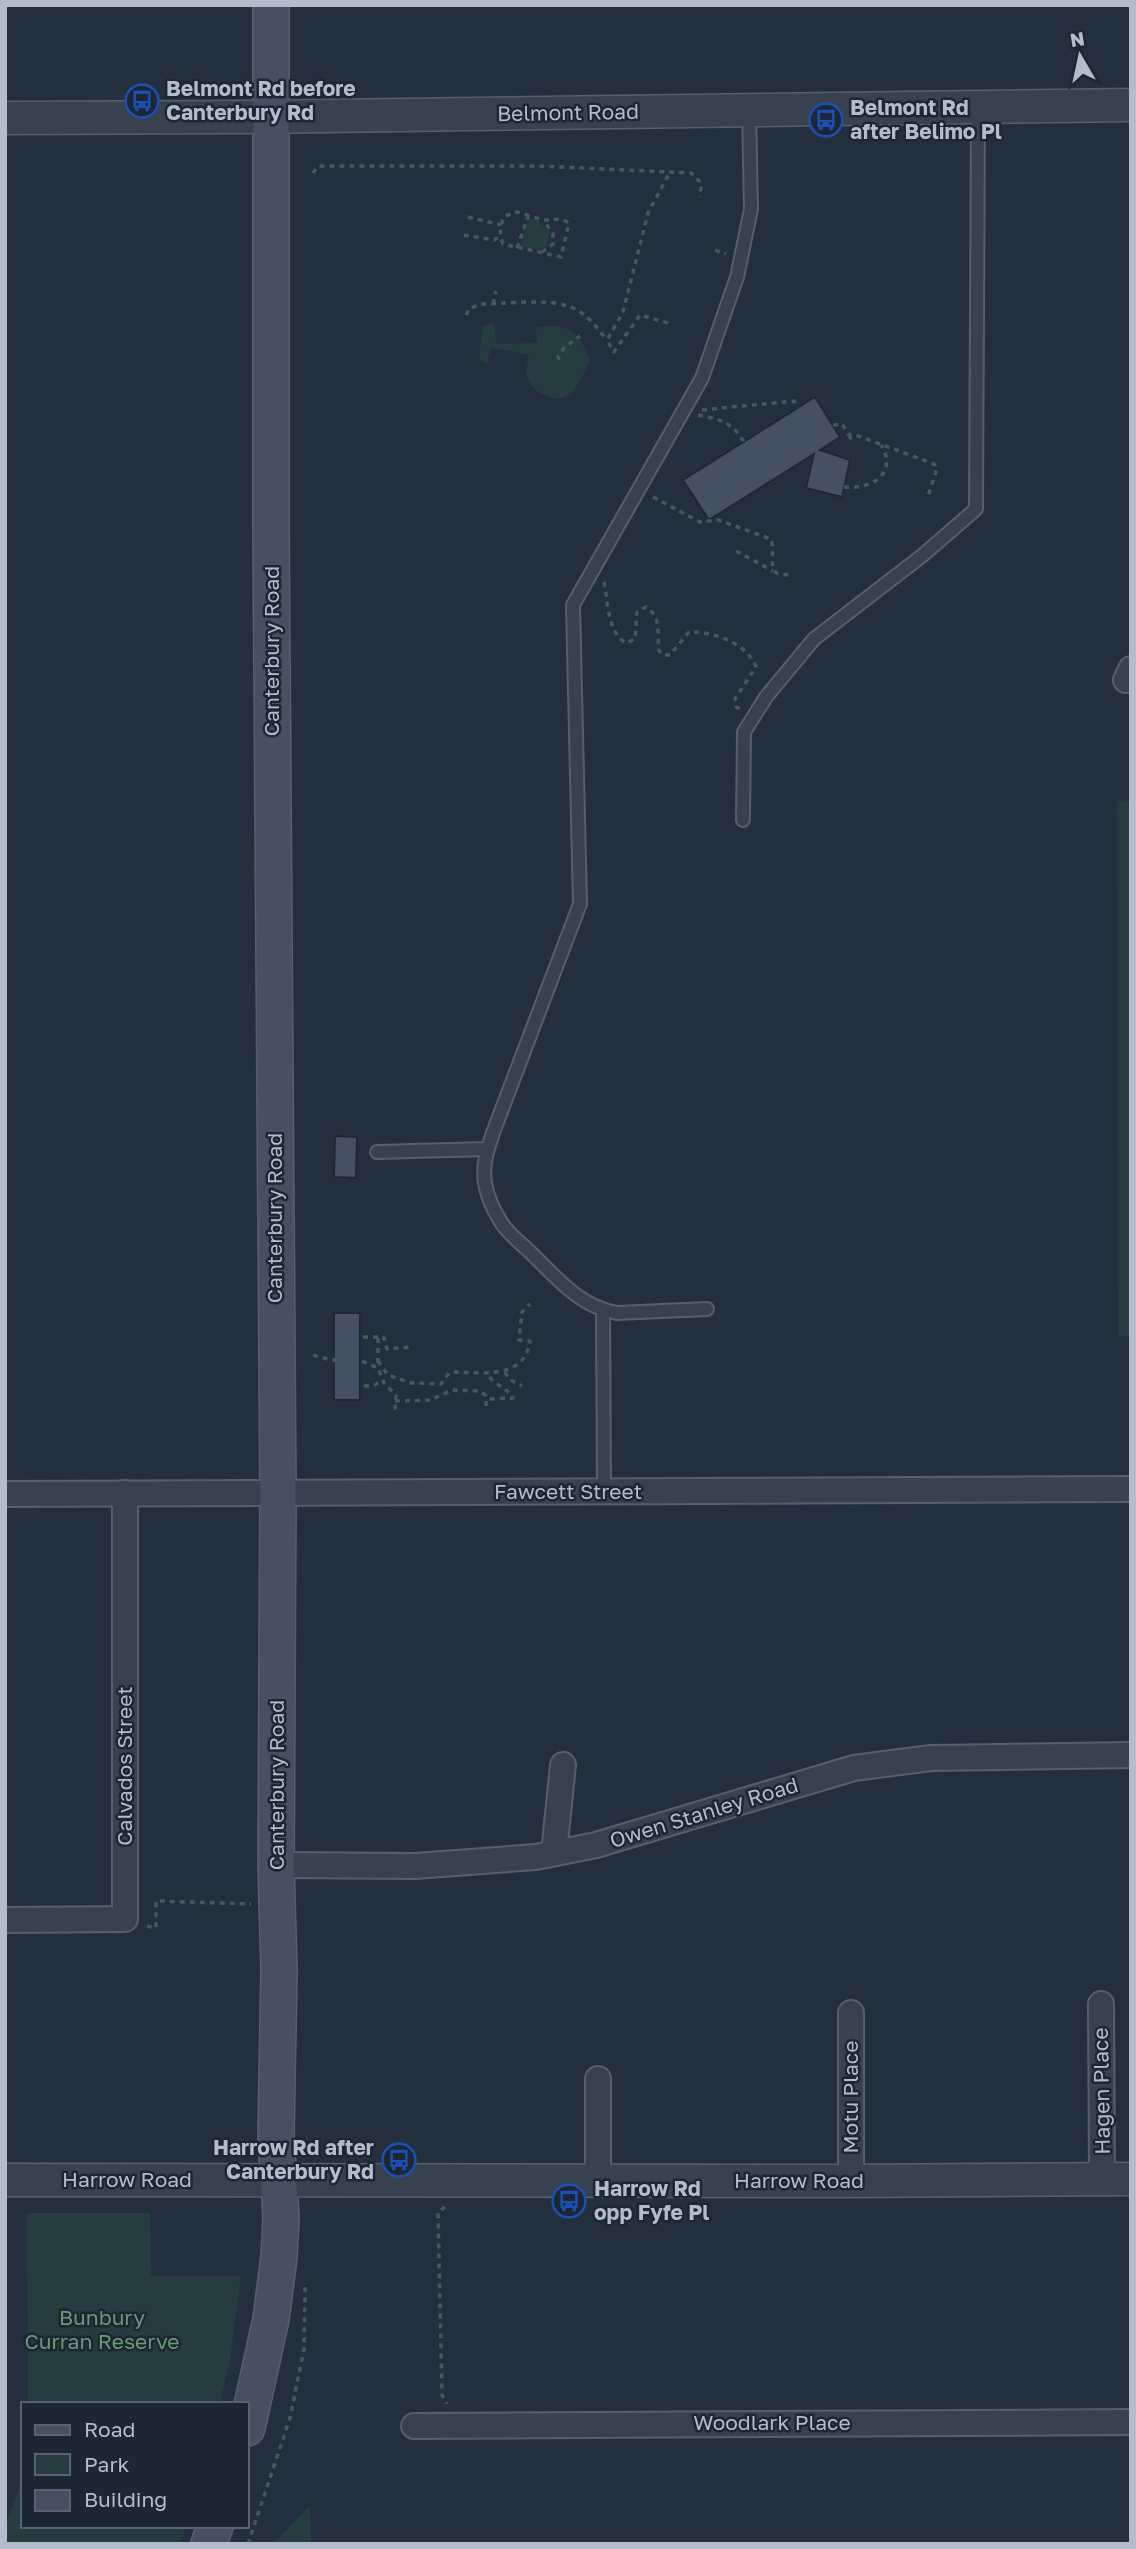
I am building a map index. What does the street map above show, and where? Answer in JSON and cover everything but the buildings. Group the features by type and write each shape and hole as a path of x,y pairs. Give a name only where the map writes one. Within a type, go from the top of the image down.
{"main road":[{"name":"Canterbury Road","path":"248,2423 276,2284 281,2218 276,2135 279,1970 276,1864 278,1493 271,543 271,5"}],"street":[{"name":"Belmont Road","path":"5,118 1131,105"},
{"name":"Fawcett Street","path":"5,1494 1131,1489"},
{"name":"Calvados Street","path":"125,1493 125,1919"},
{"name":"Owen Stanley Road","path":"276,1864 415,1866 536,1857 596,1845 854,1768 931,1758 1131,1755"},
{"path":"554,1853 562,1765"},
{"path":"5,1920 125,1919"},
{"name":"Hagen Place","path":"1101,2004 1117,2179"},
{"name":"Motu Place","path":"850,2181 851,2013"},
{"path":"598,2079 598,2180"},
{"name":"Harrow Road","path":"5,2180 1117,2179"},
{"name":"Woodlark Place","path":"414,2426 1131,2422"}],"lane":[{"path":"743,820 744,732 766,696 814,639 923,555 976,509 978,107"},
{"path":"707,1309 636,1313 603,1311 585,1302 570,1291 502,1225 485,1185 484,1169 487,1149 580,904 573,605 702,378 737,277 751,209 749,110"},
{"path":"377,1152 487,1149"},
{"path":"603,1311 604,1493"}],"path":[{"path":"313,173 318,166 539,166 691,173 702,184 699,197"},
{"path":"607,340 623,312 648,213 670,172"},
{"path":"539,253 553,244 553,234 544,221 529,214 509,214 504,217 501,225 500,236 503,244 539,253 561,257 569,223 566,220 544,221"},
{"path":"517,248 529,214"},
{"path":"468,217 501,225"},
{"path":"464,235 494,240 500,236"},
{"path":"493,304 496,290"},
{"path":"466,314 480,304 559,304 574,308 587,317 614,352 640,314 668,323"},
{"path":"559,360 558,356 564,348 580,336"},
{"path":"682,412 794,401 798,408"},
{"path":"682,412 724,420 744,442"},
{"path":"832,425 842,424 853,443"},
{"path":"849,435 853,434 934,464 937,469 927,499"},
{"path":"844,487 871,483 884,472 888,460 880,444"},
{"path":"639,490 700,522 718,520 771,539 772,568 775,572"},
{"path":"736,551 780,576 793,574"},
{"path":"599,559 611,621 620,640 626,643 635,639 637,612 646,607 654,614 657,622 659,651 663,655 670,655 680,645 683,637 689,632 696,632 719,635 751,657 756,667 754,673 746,680 735,699 737,707 752,719"},
{"path":"378,1361 388,1375 411,1383 439,1383 444,1381 449,1373 455,1372 505,1371 516,1365 529,1348 530,1341 519,1340 522,1312 530,1304"},
{"path":"363,1337 384,1338 387,1349 411,1347"},
{"path":"378,1337 378,1368 382,1381 393,1392 395,1412"},
{"path":"313,1355 331,1360 359,1360 378,1368"},
{"path":"505,1371 509,1378 522,1386"},
{"path":"395,1401 418,1404 452,1390 480,1391 486,1393 490,1399 513,1398 509,1391 493,1381 487,1373"},
{"path":"364,1386 373,1386 382,1381"},
{"path":"439,1383 439,1396"},
{"path":"486,1393 486,1406"},
{"path":"125,1919 156,1928 156,1901 253,1904"},
{"path":"452,2180 452,2202 438,2212 442,2395 458,2425"},
{"path":"248,2544 290,2418 304,2349 305,2283"}],"green space":[{"path":"530,218 537,220 549,231 548,246 539,250 520,246"},
{"path":"492,323 495,327 496,344 537,343 536,328 558,327 571,331 580,340 589,361 575,389 560,398 540,393 527,377 529,355 491,347 487,365 480,360 483,326"},
{"path":"1117,800 1131,801 1131,1336 1118,1336"},
{"name":"Bunbury Curran Reserve","path":"27,2213 150,2213 151,2276 241,2276 230,2359 220,2402 28,2402"},
{"path":"21,2476 21,2528 185,2528 180,2544 5,2544 5,2527"},
{"path":"310,2505 311,2544 265,2544 279,2538"}],"place":[{"name":"Belmont Rd before Canterbury Rd","path":"142,101"},
{"name":"Belmont Rd after Belimo Pl","path":"826,120"},
{"name":"Harrow Rd after Canterbury Rd","path":"399,2160"},
{"name":"Harrow Rd opp Fyfe Pl","path":"569,2201"}]}
